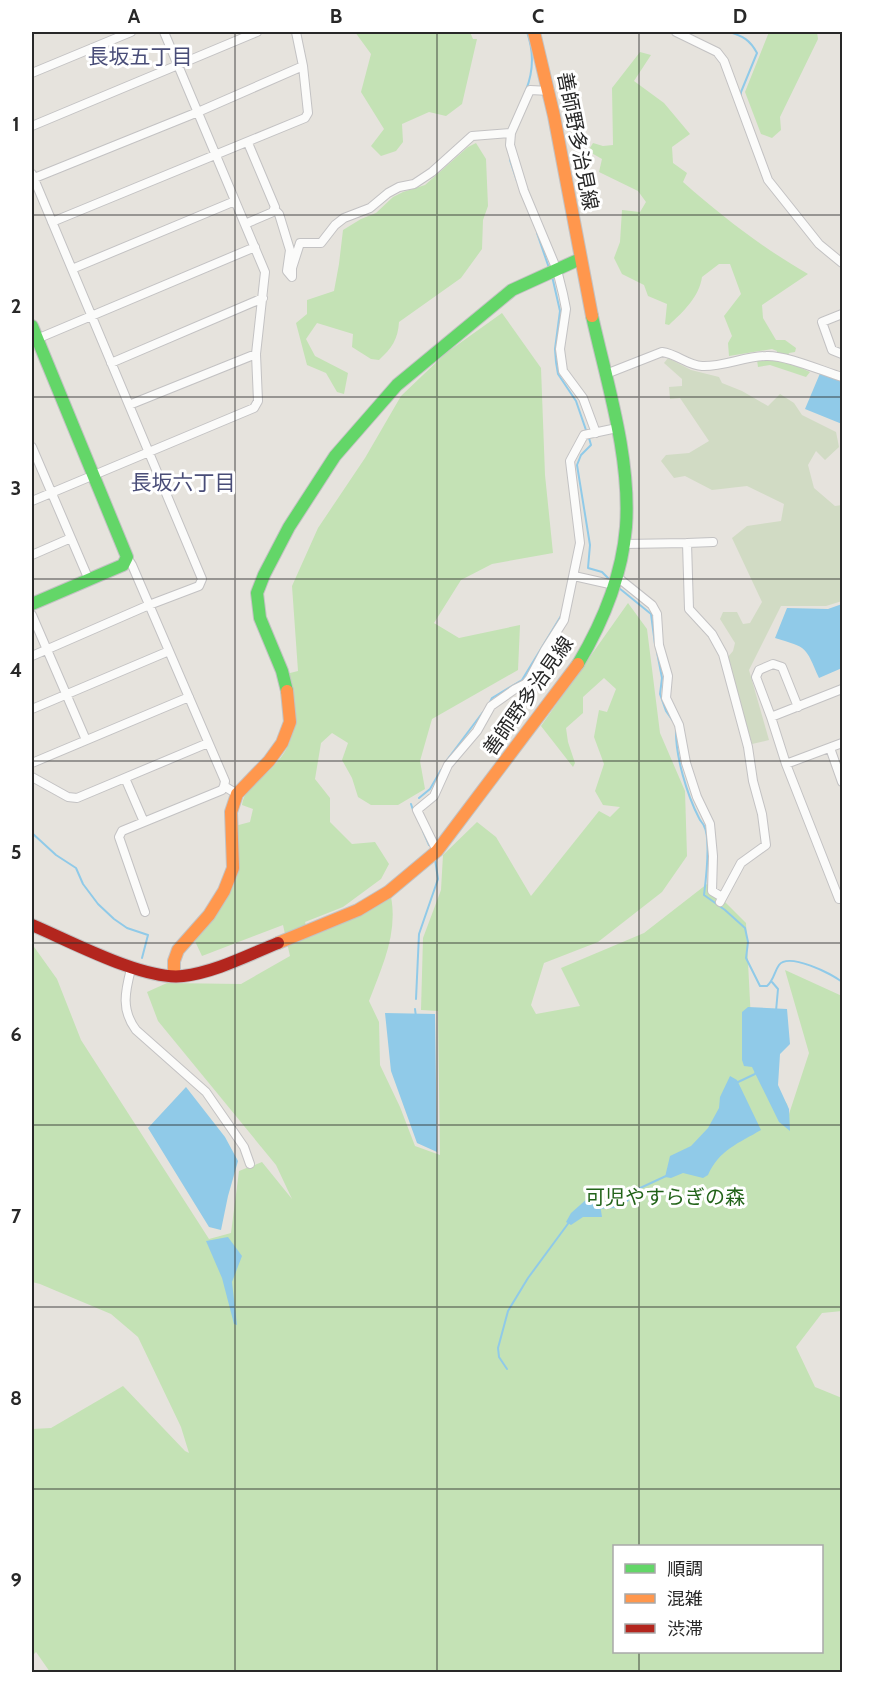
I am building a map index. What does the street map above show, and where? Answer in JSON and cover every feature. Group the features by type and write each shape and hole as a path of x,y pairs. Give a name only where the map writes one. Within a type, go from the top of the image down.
{"main road":[{"name":"善師野多治見線","path":"32,925 131,969 152,975 174,976 193,974 227,964 358,909 388,892 437,852 574,670 597,629 624,544 625,478 606,374 580,259 549,91 534,32"},
{"path":"174,976 174,961 178,950 209,915 224,891 233,868 231,812 237,794 269,761 282,743 290,722 289,701 282,671 260,618 258,593 264,575 289,528 335,456 397,385 512,290 580,259"},
{"path":"32,326 34,340 127,557 123,565 32,604"}],"street":[{"path":"32,73 131,32"},
{"path":"32,501 254,408 258,401 256,354 266,278 164,32"},
{"path":"32,126 257,32"},
{"path":"52,222 248,143 305,117 308,113 303,66 296,32"},
{"path":"676,32 717,52 724,61 768,180 819,244 843,263"},
{"path":"32,656 149,605 199,586 202,579 32,177 198,112 303,66"},
{"path":"549,91 530,90 511,133 510,145 521,185 566,309 560,349 561,367 583,398 591,433"},
{"path":"248,143 274,210 279,214 290,250 287,271 292,277 292,268 300,243 321,243 335,225 344,218 370,208 399,187 414,184 441,165 472,136 511,133"},
{"path":"72,269 235,201"},
{"path":"245,224 274,210"},
{"path":"34,340 255,248"},
{"path":"111,363 264,298"},
{"path":"843,314 822,322 832,350 843,354"},
{"path":"606,374 662,352 669,353 690,364 705,366 766,356 780,357 843,377"},
{"path":"129,405 256,354"},
{"path":"437,852 417,810 434,796 448,765 477,731 491,706 529,680 564,620 580,543 570,461 591,433 617,428"},
{"path":"32,447 89,580"},
{"path":"32,555 71,538"},
{"path":"624,544 713,542"},
{"path":"574,576 589,580 613,581 652,605 657,614 659,645 668,676 666,698 679,725 686,763 697,797 710,824 713,856 712,891 721,899 741,863 766,845 748,747 723,654 712,634 689,609 687,543"},
{"path":"127,557 225,782 222,790 122,831 118,837 145,912"},
{"path":"32,615 86,740"},
{"path":"32,709 169,651"},
{"path":"798,706 782,667 773,664 759,670 756,677 786,764 838,899 843,898"},
{"path":"771,717 843,689"},
{"path":"32,763 189,697"},
{"path":"32,777 69,797 77,798 208,743"},
{"path":"786,764 843,743"},
{"path":"830,748 843,782"},
{"path":"125,778 144,822"},
{"path":"224,786 237,794"},
{"path":"131,969 124,1001 130,1022 136,1030 206,1092 244,1147 250,1164"}],"green space":[{"path":"355,32 470,32 473,39 477,39 462,104 446,116 429,112 402,124 403,142 396,151 381,156 371,146 384,129 361,92 371,54"},
{"path":"769,32 817,32 818,39 780,117 781,130 772,138 761,134 745,92"},
{"path":"640,52 651,55 634,81 664,103 690,134 672,147 673,163 687,173 683,182 743,231 808,274 762,305 763,318 776,340 785,340 796,348 795,352 789,353 786,361 810,372 806,377 770,365 758,367 757,360 776,358 777,351 772,349 729,356 728,343 732,336 724,316 741,294 730,264 719,264 702,277 694,297 669,325 665,324 667,304 648,296 644,285 622,274 614,258 620,242 622,210 640,212 646,202 638,191 599,172 602,159 588,151 593,143 603,146 613,145 612,88"},
{"path":"476,143 486,159 488,206 483,220 482,249 461,278 399,322 394,343 379,360 371,359 352,347 353,334 317,323 306,339 315,356 348,373 344,394 337,392 326,373 307,365 296,323 307,314 307,300 334,291 343,230 376,213 393,197 425,185 468,147"},
{"name":"可児やすらぎの森","path":"502,313 541,368 545,475 553,553 492,564 461,580 434,623 459,638 520,625 518,670 432,719 420,761 425,789 398,805 371,805 358,797 352,778 342,760 348,743 332,733 321,743 315,779 330,798 330,822 352,844 375,842 389,864 381,879 343,907 305,922 310,937 391,897 393,910 391,937 384,963 369,1001 379,1022 380,1065 415,1146 440,1155 438,1011 421,1010 423,938 441,890 443,855 477,822 496,837 531,896 599,811 610,817 620,807 603,805 595,791 604,764 594,737 599,710 607,712 616,689 604,678 583,697 583,713 566,728 575,763 573,767 541,726 628,603 647,629 660,733 685,791 687,856 662,892 598,942 544,963 531,1005 536,1014 580,1006 561,968 644,933 707,884 746,923 753,1060 787,1104 789,1114 809,1053 785,970 842,996 842,1311 822,1313 796,1347 815,1387 842,1398 842,1672 50,1672 36,1652 32,1656 32,1429 51,1428 123,1386 189,1453 181,1427 138,1337 111,1314 32,1282 32,944 57,979 81,1040 209,1239 231,1233 239,1171 262,1162 292,1199 276,1165 158,1021 147,992 167,983 241,984 290,956 283,925 202,956 193,937 221,906 233,888 238,868 235,826 250,822 253,809 242,805 244,797 283,754 293,731 292,706 286,674 298,671 292,586 318,528 365,458 401,396 446,353"},
{"path":"668,358 691,370 719,377 722,383 768,406 780,394 794,403 802,415 836,432 839,447 825,460 816,451 808,465 814,488 835,506 842,505 842,601 826,606 781,606 749,670 769,740 752,744 727,658 733,651 735,643 720,619 723,612 737,612 743,624 750,623 762,602 732,538 747,526 781,521 784,504 747,486 712,490 685,476 674,478 661,461 666,455 689,453 709,441 680,398 670,399 669,387 682,386 682,379 664,363"}],"water":[{"path":"821,371 842,380 842,424 805,409"},
{"path":"842,604 842,668 819,678 804,650 775,638 787,608 828,609"},
{"path":"748,1007 787,1009 790,1044 780,1054 778,1085 789,1109 790,1131 779,1122 752,1067 744,1066 742,1012"},
{"path":"385,1013 435,1014 437,1152 417,1143 391,1071"},
{"path":"730,1076 737,1080 761,1130 724,1153 708,1175 703,1178 683,1173 671,1178 665,1177 670,1156 691,1146 708,1128 719,1108 720,1097"},
{"path":"186,1087 225,1137 238,1161 221,1230 209,1227 148,1128"},
{"path":"588,1198 599,1198 602,1217 583,1217 571,1225 566,1222 571,1213"},
{"path":"228,1237 242,1256 232,1282 237,1325 234,1324 222,1278 206,1241"}],"waterway":[{"path":"526,90 531,75 532,61 527,32"},
{"path":"729,32 746,39 757,53 741,97"},
{"path":"510,160 517,181"},
{"path":"537,233 549,268"},
{"path":"552,276 560,311 555,349 558,374 576,401 587,433"},
{"path":"589,438 591,445 581,455 577,465 590,545 588,568 602,572 610,580"},
{"path":"619,588 651,614 655,644"},
{"path":"490,702 492,698 522,680 561,616"},
{"path":"657,652 662,678 660,694 666,711 673,721"},
{"path":"447,760 483,712"},
{"path":"676,729 677,751 686,787 706,832 707,859 704,895 745,928 748,942 746,958 760,986 769,984 779,965 792,961 820,970 842,982"},
{"path":"419,798 430,789 441,770"},
{"path":"411,804 413,810"},
{"path":"423,831 429,845"},
{"path":"32,833 56,855 76,868 83,884 98,904 114,919 127,928 148,935 142,958"},
{"path":"416,999 419,934 438,879 435,859"},
{"path":"772,982 778,989 776,1011"},
{"path":"415,1009 416,1017"},
{"path":"736,1083 755,1074 756,1071"},
{"path":"598,1208 617,1207 626,1202 638,1189 666,1176"},
{"path":"507,1369 499,1357 498,1348 508,1311 528,1278 570,1221"}],"traffic: fast":[{"path":"287,691 282,671 260,618 257,593 289,527 335,456 397,385 512,290 580,259"},
{"path":"578,664 603,615 616,581 626,527 627,501 621,448 611,394 592,316"},
{"path":"32,326 127,557 123,565 32,604"}],"traffic: slow":[{"path":"534,32 554,116 592,316"},
{"path":"278,943 358,910 388,892 437,851 578,664"},
{"path":"174,976 174,961 178,950 209,915 224,891 233,868 231,812 237,794 269,761 282,743 290,722 287,691"}],"traffic: jam":[{"path":"32,925 128,966 167,976 183,976 208,971 278,943"}],"district":[{"name":"長坂五丁目","path":"140,56"},
{"name":"長坂六丁目","path":"183,482"}]}
